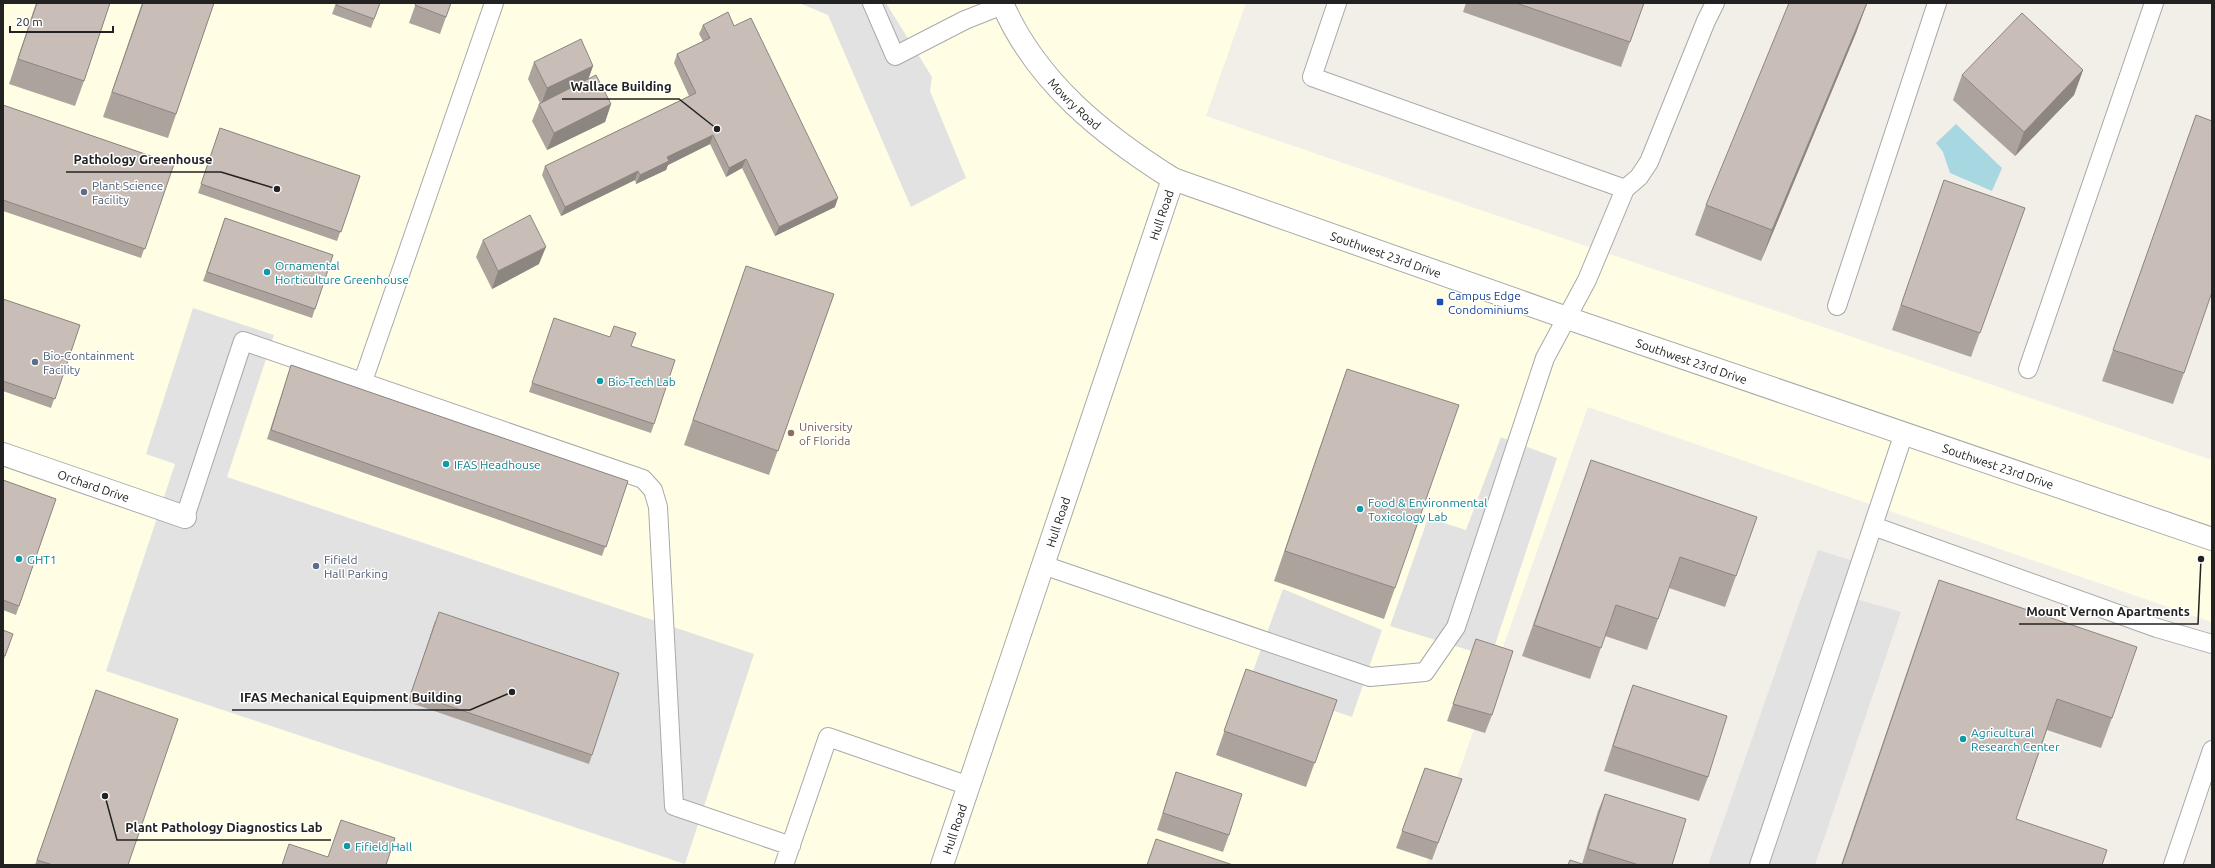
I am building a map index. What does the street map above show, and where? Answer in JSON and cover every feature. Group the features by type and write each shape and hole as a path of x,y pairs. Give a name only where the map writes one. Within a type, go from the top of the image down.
{"street":[{"name":"Mowry Road","path":"1002,4 1032,56 1066,98 1102,130 1134,154 1173,179"},
{"name":"Southwest 23rd Drive","path":"1173,179 1567,318 2212,539"},
{"name":"Hull Road","path":"942,865 1173,179"},
{"name":"Orchard Drive","path":"3,454 185,517"}],"lane":[{"path":"363,381 494,3"},
{"path":"872,3 895,56 965,20 1002,4"},
{"path":"1337,3 1312,77 1625,189"},
{"path":"1043,565 1370,677 1425,672 1456,627 1545,358 1587,280 1625,189 1639,177 1649,162 1706,21 1715,3"},
{"path":"1837,306 1937,3"},
{"path":"2028,369 2154,3"},
{"path":"185,517 243,341 636,475 653,490 658,506 674,806 791,846"},
{"path":"1759,865 1904,433"},
{"path":"1873,526 2149,625 2212,644"},
{"path":"784,865 828,737 969,786"},
{"path":"2173,865 2212,750"}],"shaded area":[{"name":"University of Florida","path":"3,3 1246,3 1206,116 2212,460 2212,622 1588,407 1426,865 3,865"},
{"path":"799,3 886,3 932,77 930,91 966,178 911,207 828,15"},
{"name":"Fifield Hall Parking","path":"193,308 274,335 227,477 754,654 685,864 106,671 175,464 146,454"},
{"path":"1501,437 1557,458 1491,657 1390,626 1428,518 1466,530"},
{"path":"1818,550 1860,563 1849,597 1901,612 1815,865 1708,865"},
{"path":"1283,589 1382,630 1352,717 1249,682"}],"water":[{"path":"1956,124 2002,168 1992,191 1950,173 1943,152 1936,143"}],"building":[{"path":"37,3 110,3 84,81 18,59"},
{"path":"143,3 214,3 176,114 112,92"},
{"path":"337,3 380,3 374,19 336,5"},
{"path":"416,3 451,3 446,17 415,5"},
{"path":"1516,3 1644,3 1630,42"},
{"path":"1789,3 1867,3 1772,230 1706,205"},
{"path":"728,12 734,26 751,18 838,198 779,227 746,159 729,168 713,135 667,157 669,161 640,175 638,171 565,207 545,166 696,93 677,54 710,38 703,25"},
{"path":"2022,13 2083,70 2024,132 1962,75"},
{"path":"581,39 593,66 547,88 534,62"},
{"path":"596,75 611,104 554,133 539,104"},
{"name":"Plant Science Facility","path":"3,105 174,164 145,249 3,200"},
{"path":"2196,115 2212,121 2212,292 2184,373 2113,350"},
{"path":"220,128 360,176 341,232 201,184"},
{"path":"1944,180 2025,208 1980,333 1901,305"},
{"path":"530,215 546,247 498,271 483,240"},
{"name":"Ornamental Horticulture Greenhouse","path":"225,218 333,255 315,309 207,272"},
{"path":"746,266 834,294 778,451 693,420"},
{"name":"Bio-Containment Facility","path":"3,299 80,325 55,399 3,381"},
{"name":"Bio-Tech Lab","path":"554,318 610,337 614,326 636,333 631,346 675,360 654,424 532,383"},
{"name":"IFAS Headhouse","path":"291,365 628,481 606,547 271,430"},
{"name":"Food & Environmental Toxicology Lab","path":"1347,369 1459,405 1395,588 1285,551"},
{"path":"1591,460 1757,517 1736,576 1680,557 1658,619 1616,605 1601,648 1534,625"},
{"name":"GHT1","path":"3,480 56,499 19,606 3,600"},
{"name":"Agricultural Research Center","path":"1939,580 2137,647 2112,718 2057,699 2016,819 2107,850 2102,865 1842,865"},
{"path":"439,612 619,673 592,755 411,693"},
{"path":"3,630 13,634 5,656 3,655"},
{"path":"1476,639 1513,651 1492,715 1453,704"},
{"path":"1246,669 1337,700 1315,763 1224,731"},
{"path":"1633,685 1727,716 1708,777 1613,746"},
{"path":"96,690 178,719 128,865 53,865 37,860"},
{"path":"1425,768 1462,779 1438,843 1402,831"},
{"path":"1176,772 1242,794 1229,835 1163,813"},
{"path":"1605,794 1686,819 1672,865 1639,865 1588,849"},
{"path":"341,820 395,838 386,865 282,865 289,844 328,857"},
{"path":"1156,839 1233,865 1147,865"},
{"path":"1570,860 1585,865 1568,865"}],"place":[{"name":"Wallace Building","path":"717,129"},
{"name":"Pathology Greenhouse","path":"277,189"},
{"name":"Plant Science Facility","path":"84,192"},
{"name":"Ornamental Horticulture Greenhouse","path":"267,272"},
{"name":"Campus Edge Condominiums","path":"1440,302"},
{"name":"Bio-Containment Facility","path":"35,362"},
{"name":"Bio-Tech Lab","path":"600,381"},
{"name":"University of Florida","path":"791,433"},
{"name":"IFAS Headhouse","path":"446,464"},
{"name":"Food & Environmental Toxicology Lab","path":"1360,509"},
{"name":"GHT1","path":"19,559"},
{"name":"Mount Vernon Apartments","path":"2201,559"},
{"name":"Fifield Hall Parking","path":"316,566"},
{"name":"IFAS Mechanical Equipment Building","path":"512,692"},
{"name":"Agricultural Research Center","path":"1963,739"},
{"name":"Plant Pathology Diagnostics Lab","path":"105,796"},
{"name":"Fifield Hall","path":"347,846"}]}
